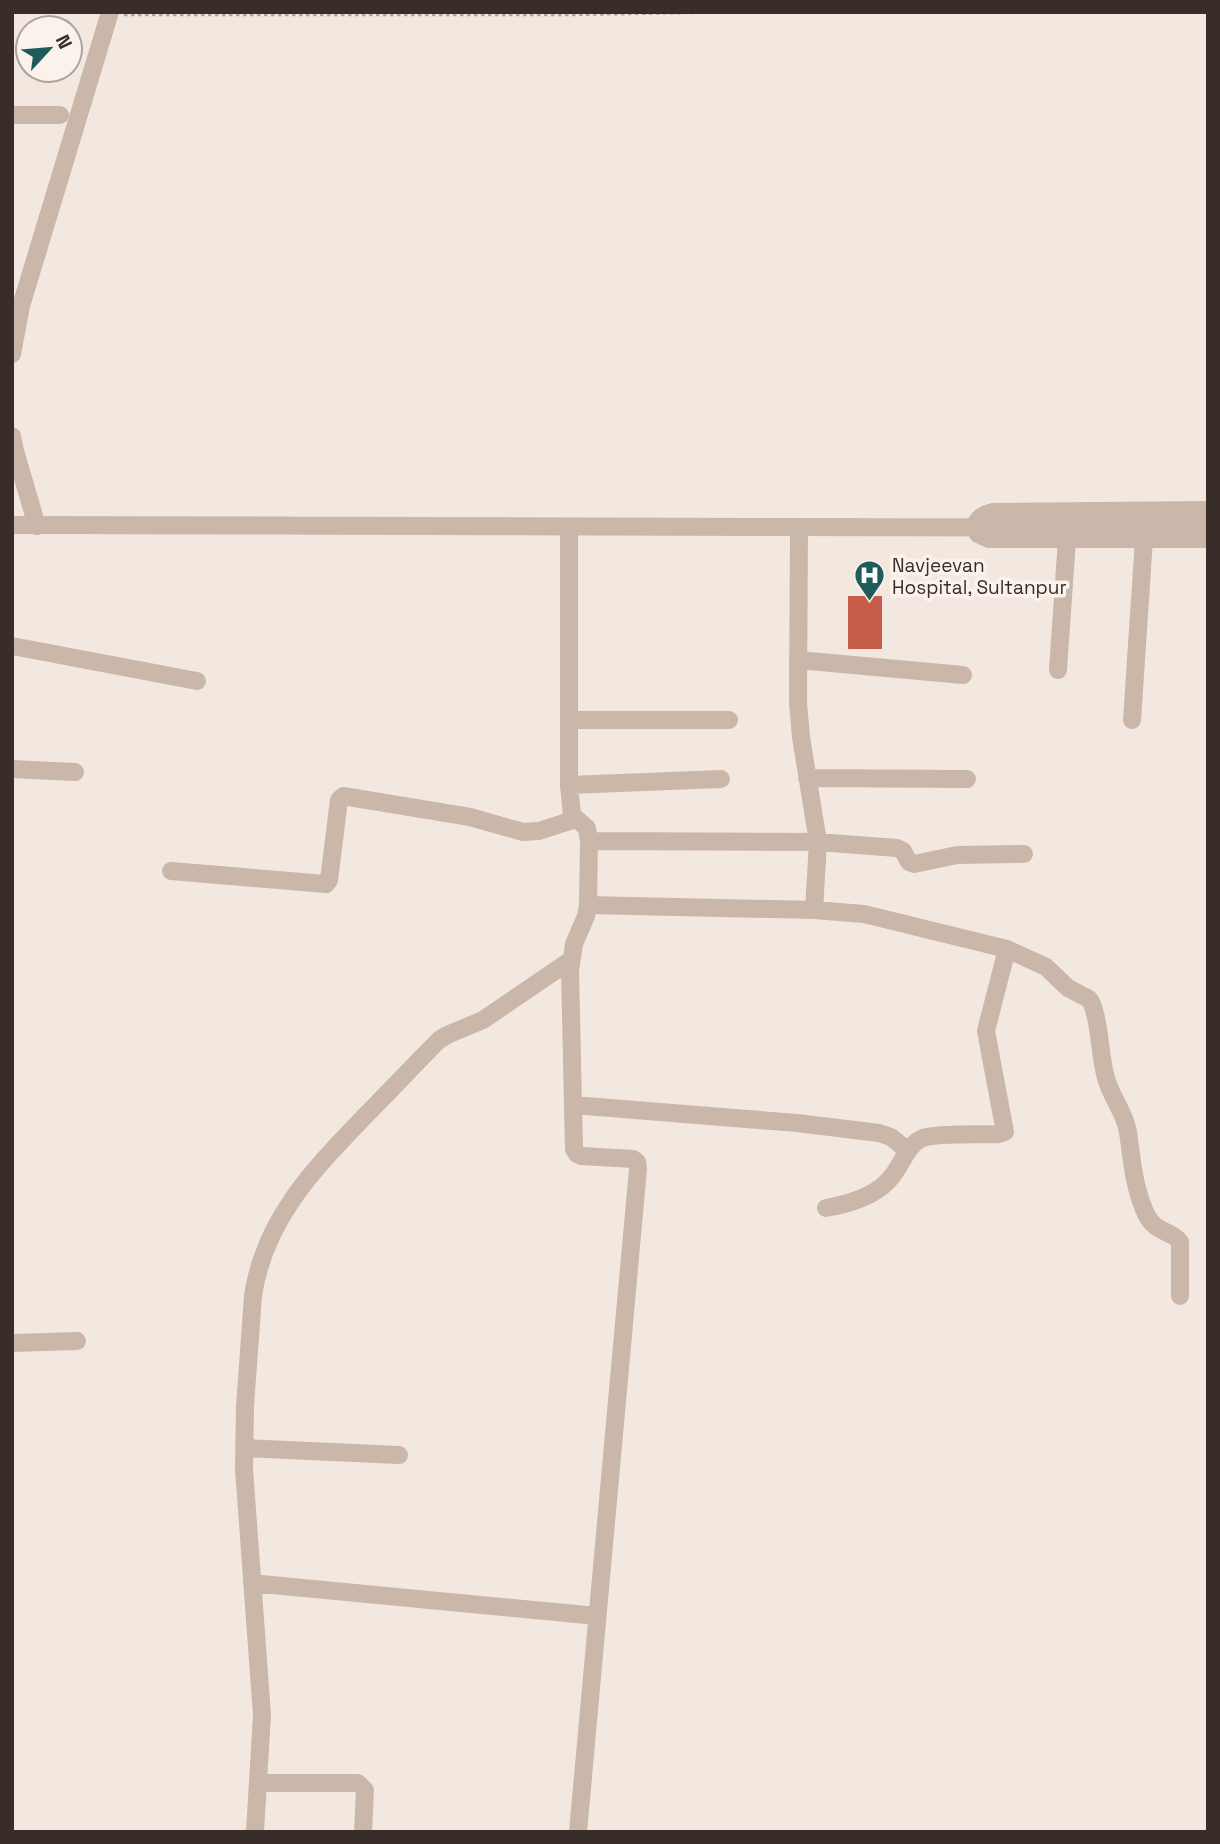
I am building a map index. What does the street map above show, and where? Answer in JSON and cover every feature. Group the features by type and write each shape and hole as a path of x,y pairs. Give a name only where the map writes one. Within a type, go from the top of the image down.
{"street":[{"path":"12,354 21,306 110,14"},
{"path":"12,115 60,115"},
{"path":"12,436 37,526"},
{"path":"974,527 982,516 993,512 1208,510"},
{"path":"12,525 1208,528"},
{"path":"569,527 570,808 572,815 587,828 589,841 588,905 571,960 574,1149 581,1156 633,1159 637,1162 638,1169 578,1832"},
{"path":"799,527 798,703 818,842 814,910"},
{"path":"974,527 978,534 989,539 1208,539"},
{"path":"1058,670 1068,539"},
{"path":"1132,720 1144,539"},
{"path":"12,646 197,681"},
{"path":"798,660 963,675"},
{"path":"569,720 729,720"},
{"path":"12,769 75,772"},
{"path":"807,778 967,779"},
{"path":"569,785 721,779"},
{"path":"171,871 326,884 329,880 339,800 343,796 470,817 532,832 576,819"},
{"path":"589,841 818,842 900,849 909,862 914,864 957,855 1024,853"},
{"path":"588,905 814,910 864,914 1007,949 1046,967 1068,988 1089,999 1092,1004 1106,1081 1127,1126 1139,1195 1152,1223 1180,1242 1180,1296"},
{"path":"826,1208 848,1203 878,1189 891,1178 911,1146 923,1138 1005,1132 986,1031 1007,949"},
{"path":"255,1832 262,1715 244,1448 253,1296 263,1252 297,1192 322,1161 439,1040 483,1020 571,960"},
{"path":"573,1105 797,1123 879,1133 891,1137 908,1151"},
{"path":"12,1343 77,1341"},
{"path":"244,1448 399,1455"},
{"path":"253,1583 597,1616"},
{"path":"258,1783 358,1783 365,1790 363,1832"}],"path":[{"path":"110,14 570,15 747,12"}],"building":[{"path":"848,596 882,596 882,649 848,649"}],"place":[{"name":"Navjeevan Hospital, Sultanpur","path":"869,603"}]}
